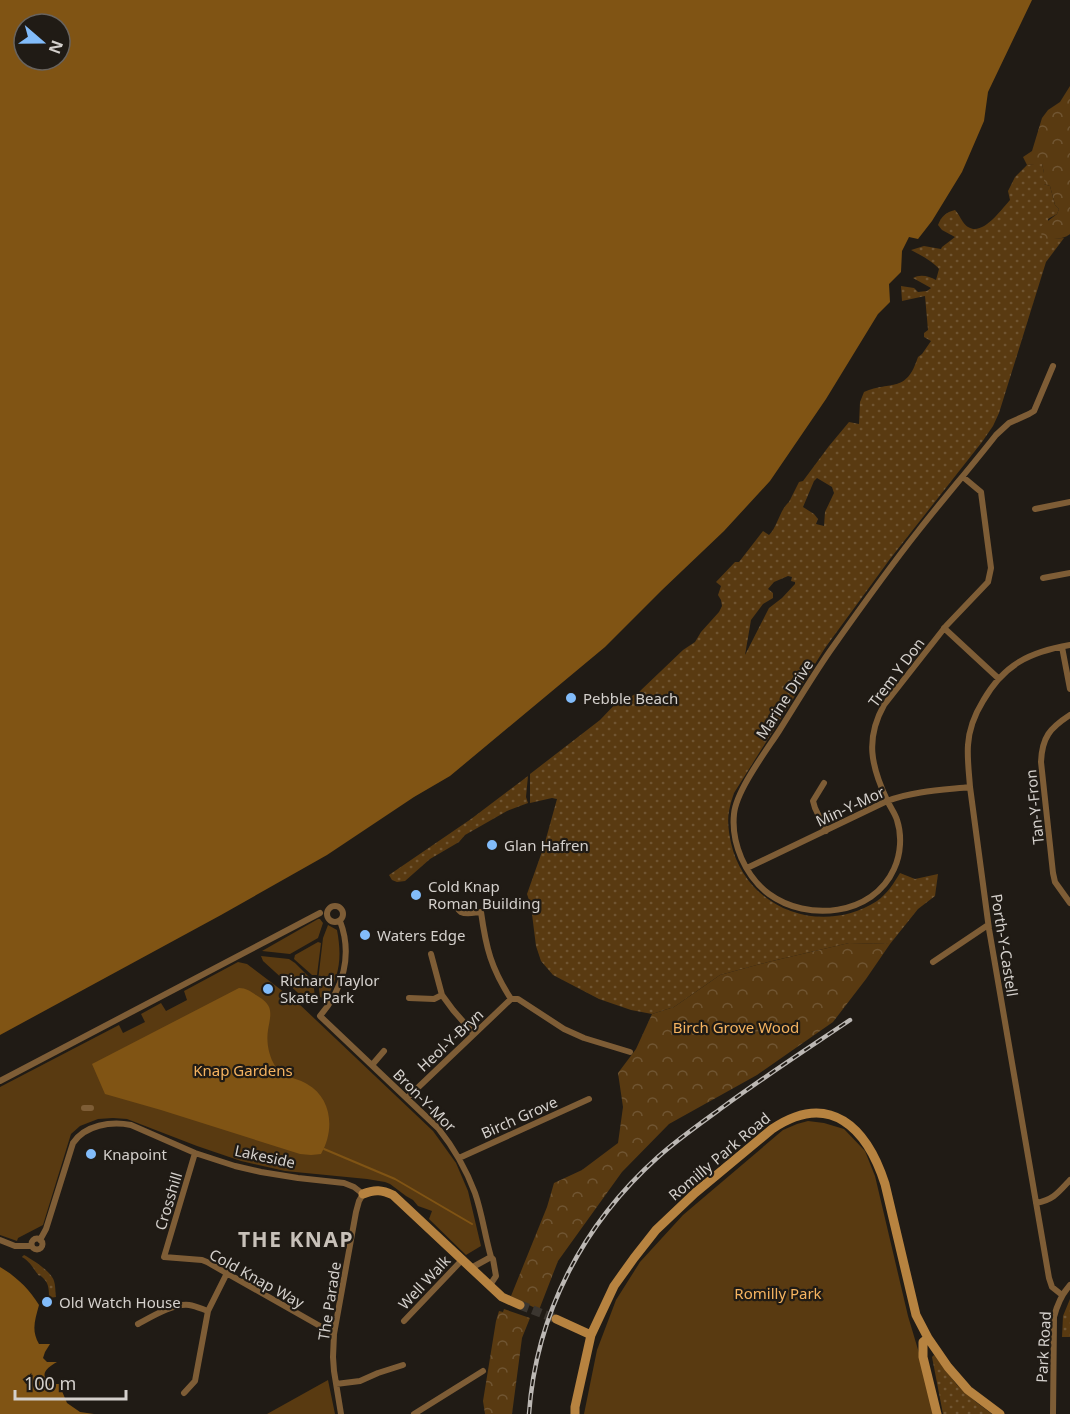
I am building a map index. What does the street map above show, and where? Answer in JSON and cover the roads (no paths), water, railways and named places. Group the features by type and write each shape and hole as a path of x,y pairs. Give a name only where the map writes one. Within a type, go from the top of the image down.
{"street":[{"name":"Marine Drive","path":"887,801 897,819 900,832 900,849 894,869 885,883 866,900 850,907 817,911 797,908 782,901 757,883 737,850 734,813 738,797 829,652 920,529 996,435 1009,423 1034,411 1053,366"},
{"name":"Trem Y Don","path":"887,801 876,775 872,757 872,736 877,717 944,628 988,582 991,568 981,492 963,477"},
{"path":"1035,509 1070,502"},
{"path":"1043,578 1070,573"},
{"path":"944,628 998,678"},
{"name":"Porth-Y-Castell","path":"1062,1295 1052,1287 1049,1278 1035,1203 988,925 970,787 968,744 976,712 998,678 1018,663 1041,651 1070,645"},
{"path":"1062,647 1070,689"},
{"name":"Tan-Y-Fron","path":"1070,715 1056,724 1047,734 1042,745 1041,762 1053,873 1055,882 1070,903"},
{"path":"824,783 813,801 826,831"},
{"name":"Min-Y-Mor","path":"747,868 887,801 919,792 970,787"},
{"path":"450,902 462,912 481,912 490,961 511,999 518,999 564,1029 584,1038 630,1052"},
{"path":"0,1081 320,913"},
{"name":"Bron-Y-Mor","path":"340,921 346,950 343,975 334,997 320,1016 438,1128 449,1142 475,1193 496,1276 490,1285"},
{"path":"933,962 988,925"},
{"path":"431,954 442,995 474,1034"},
{"path":"409,998 434,999 442,995"},
{"name":"Heol-Y-Bryn","path":"407,1098 511,999"},
{"path":"372,1065 384,1052"},
{"name":"Birch Grove","path":"459,1158 589,1099"},
{"name":"Romilly Park Road","path":"575,1414 591,1335 614,1286 656,1230 695,1193 784,1121 801,1115 820,1113 845,1121 857,1131 878,1163 916,1315 928,1338 948,1367 968,1390 1000,1414"},
{"name":"Lakeside","path":"0,1240 15,1245 31,1246 39,1250 42,1245 40,1240 46,1229 73,1143 85,1131 97,1126 123,1123 195,1153 235,1166 298,1178 344,1183 363,1194 382,1190 393,1195 502,1297 520,1305"},
{"name":"Crosshill","path":"164,1257 195,1153"},
{"path":"1035,1203 1047,1201 1056,1196 1070,1180"},
{"name":"The Parade","path":"341,1414 333,1357 334,1334 358,1201 363,1194"},
{"name":"Cold Knap Way","path":"164,1257 202,1260 334,1334"},
{"path":"471,1268 490,1257"},
{"name":"Well Walk","path":"404,1322 462,1260"},
{"path":"184,1392 195,1381 208,1311 227,1273"},
{"name":"Park Road","path":"1053,1414 1054,1317 1056,1306 1070,1286"},
{"path":"138,1324 180,1305 187,1304 208,1311"},
{"path":"556,1319 591,1335"},
{"path":"928,1338 923,1342 923,1357 937,1414"},
{"path":"336,1384 360,1380 403,1365"},
{"path":"414,1414 483,1371"}],"waterway":[{"path":"324,1149 395,1179 472,1224"}],"tunnel":[{"path":"520,1305 556,1319"}],"railway":[{"path":"529,1414 533,1377 553,1306 586,1241 607,1211 631,1183 682,1137 850,1020"}],"place":[{"name":"Pebble Beach","path":"571,698"},
{"name":"Glan Hafren","path":"492,845"},
{"name":"Cold Knap Roman Building","path":"416,895"},
{"name":"Waters Edge","path":"365,935"},
{"name":"Richard Taylor Skate Park","path":"268,989"},
{"name":"Knapoint","path":"91,1154"},
{"name":"Old Watch House","path":"47,1302"}],"district":[{"name":"THE KNAP","path":"296,1239"}],"park label":[{"name":"Birch Grove Wood","path":"736,1027"},
{"name":"Knap Gardens","path":"243,1070"},
{"name":"Romilly Park","path":"778,1293"}]}
